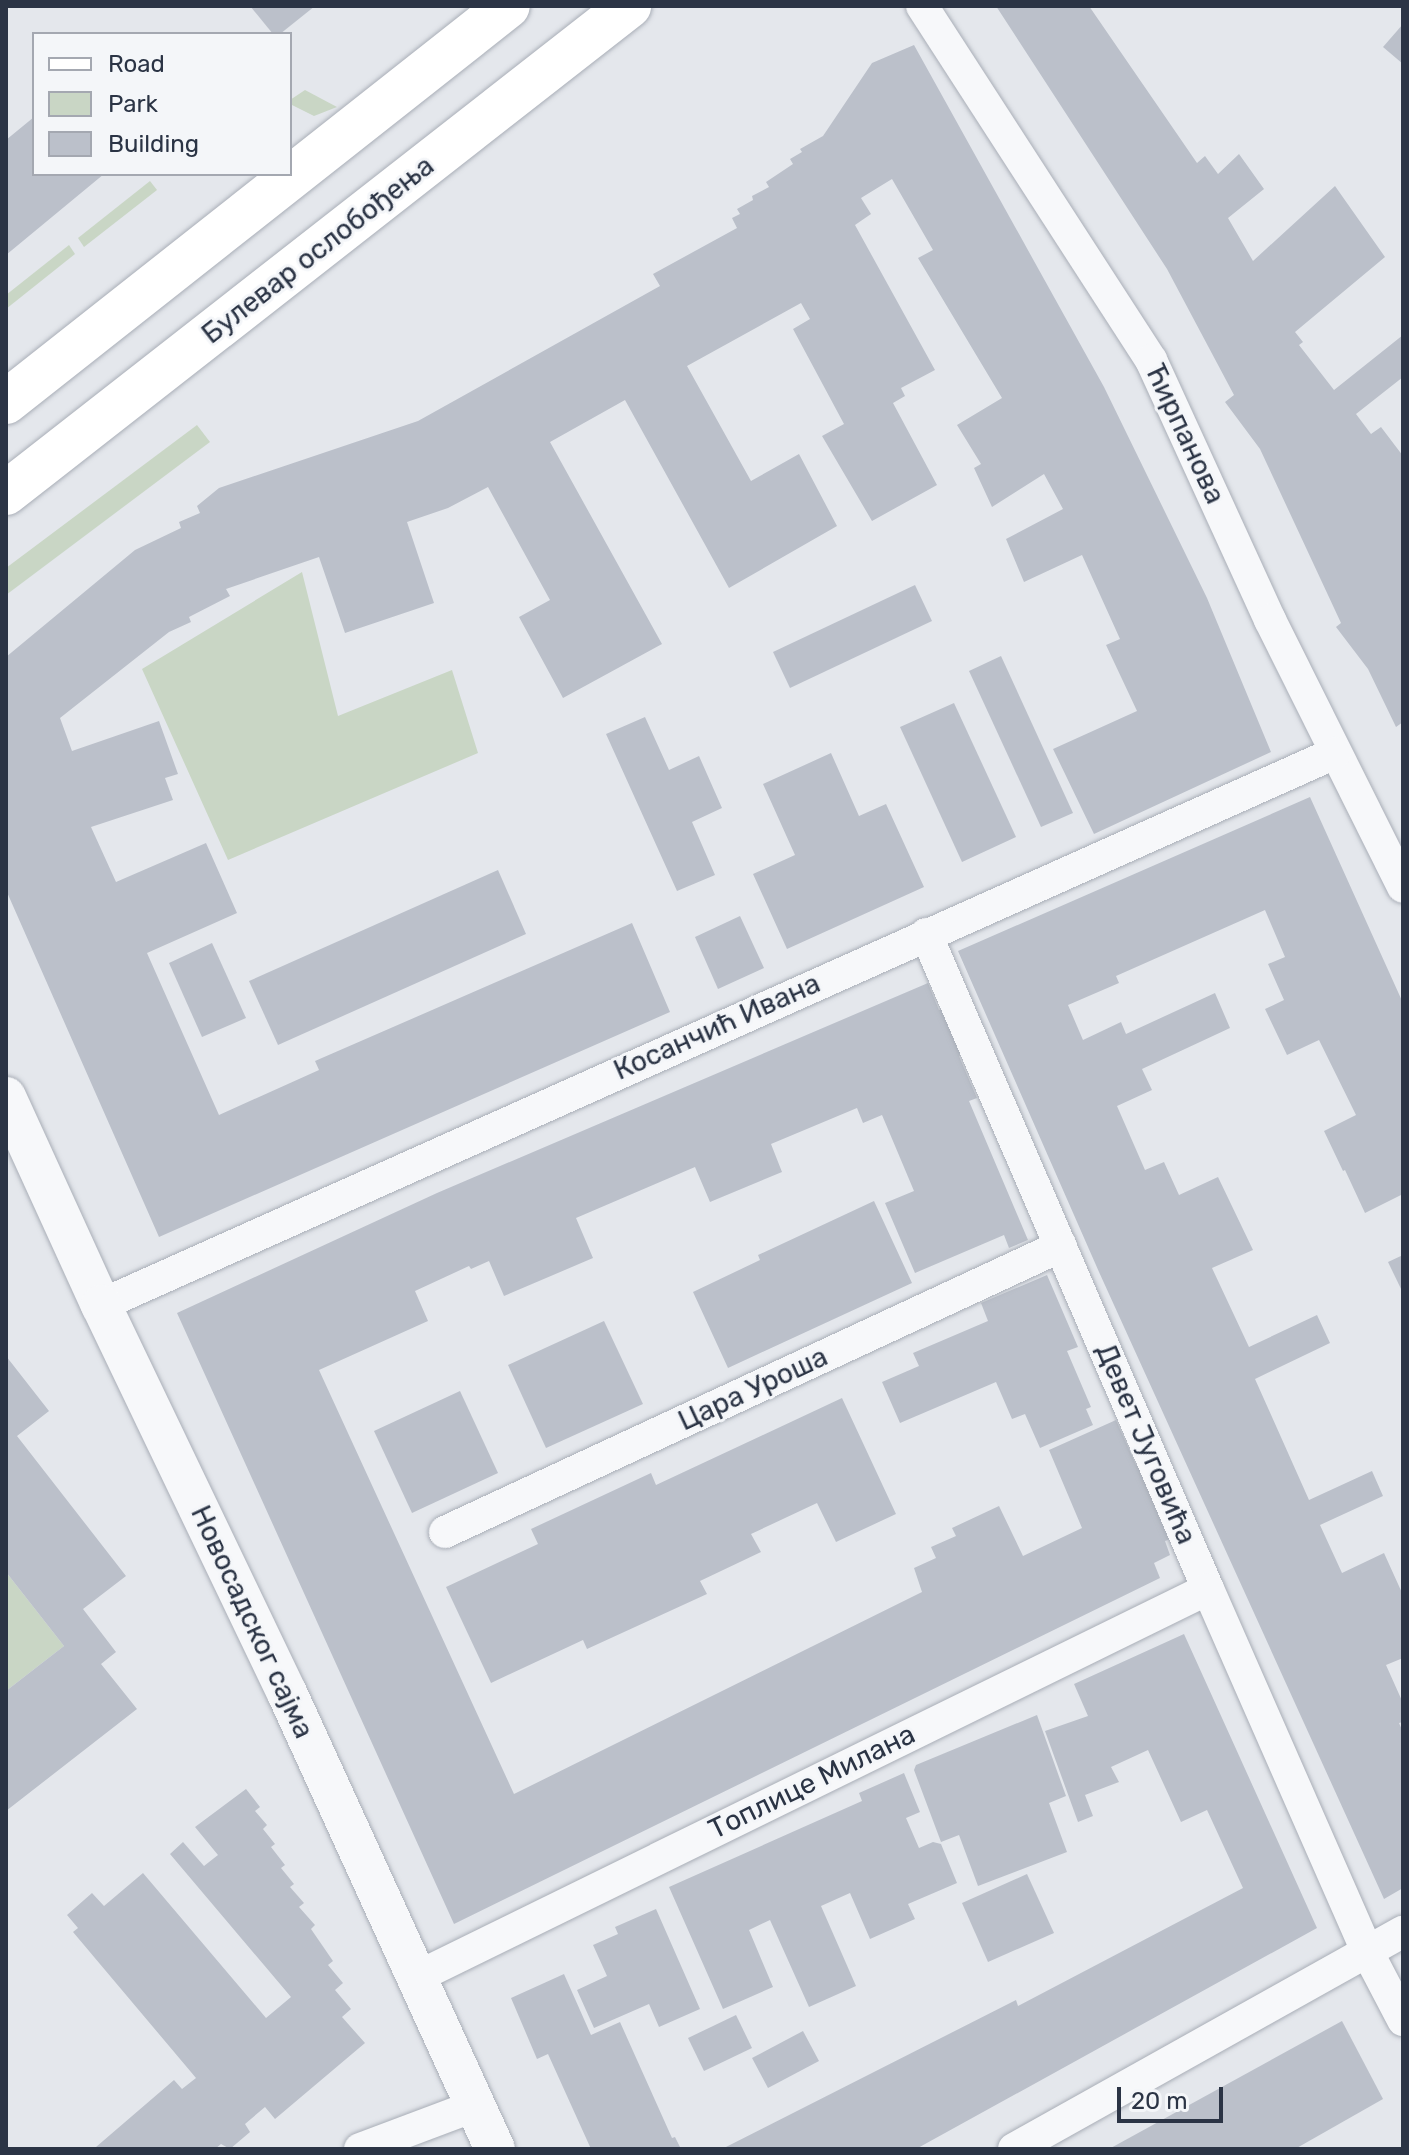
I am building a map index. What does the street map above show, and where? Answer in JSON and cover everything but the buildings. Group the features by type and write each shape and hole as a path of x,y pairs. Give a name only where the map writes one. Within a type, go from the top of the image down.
{"main road":[{"path":"6,402 508,6"},
{"name":"Булевар ослобођења","path":"6,493 629,6"}],"street":[{"name":"Ћирпанова","path":"922,6 1151,360 1335,753 1403,887"},
{"name":"Косанчић Ивана","path":"101,1305 1335,753"},
{"name":"Девет Југовића","path":"926,934 1208,1589 1368,1953 1403,2020"},
{"name":"Новосадског сајма","path":"6,1097 101,1305 280,1678 495,2149"},
{"name":"Цара Уроша","path":"445,1532 1061,1246"},
{"name":"Топлице Милана","path":"417,1977 1208,1589"},
{"path":"1014,2149 1403,1932"},
{"path":"360,2149 477,2105"}],"green space":[{"path":"305,90 337,107 314,116 292,105 292,99"},
{"path":"150,181 157,190 84,247 78,238"},
{"path":"69,245 75,254 6,309 6,295"},
{"path":"197,425 210,442 6,595 6,568"},
{"path":"302,572 338,716 452,670 478,753 228,860 142,669"},
{"path":"6,1572 64,1646 6,1691"}]}
